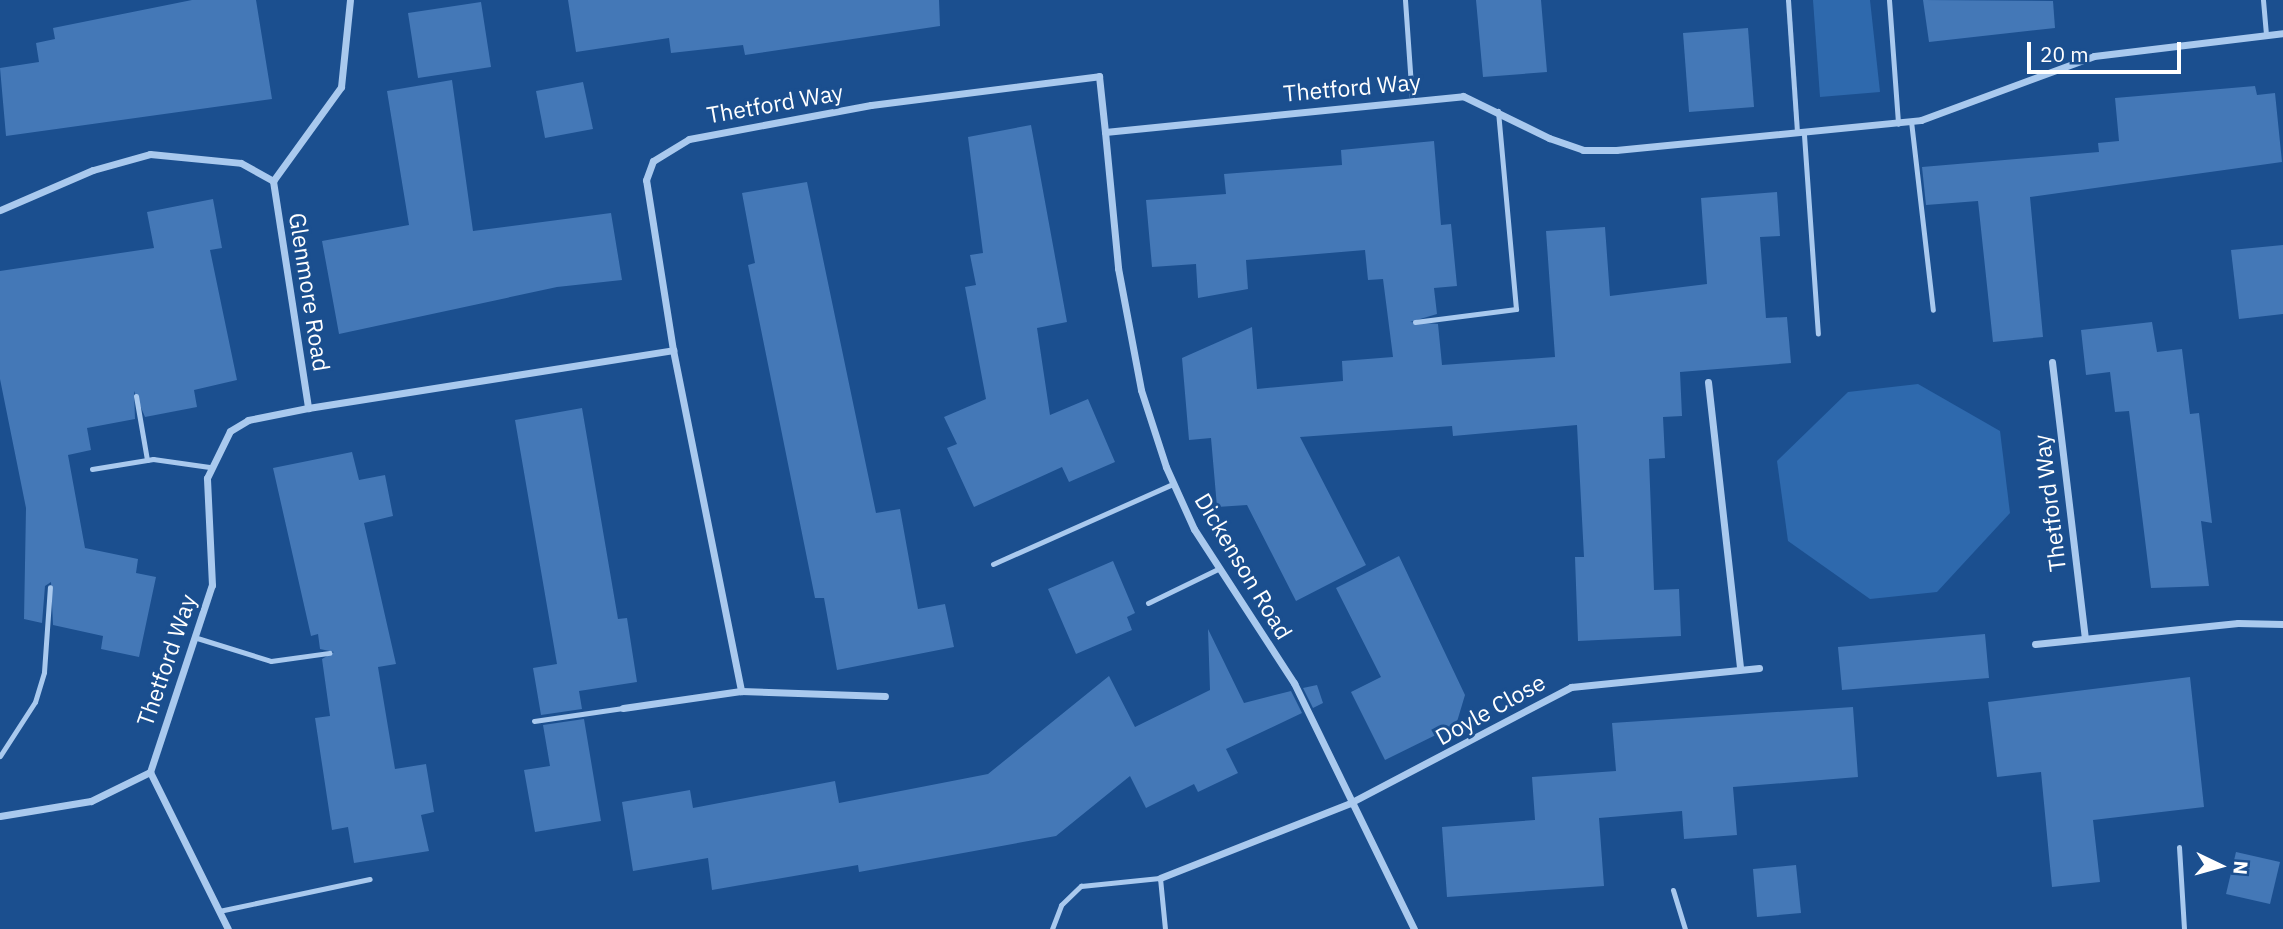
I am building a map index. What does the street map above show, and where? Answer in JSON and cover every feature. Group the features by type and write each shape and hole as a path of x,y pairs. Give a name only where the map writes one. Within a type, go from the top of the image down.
{"street":[{"path":"0,210 93,170 150,154 241,163 273,181 341,87 350,0"},
{"name":"Thetford Way","path":"741,691 673,350 646,180 653,161 669,146 871,105 1099,76 1104,131 1463,96 1583,150 1801,135 1911,121 2094,56 2283,33"},
{"name":"Dickenson Road","path":"1104,131 1118,268 1141,390 1173,484 1220,569 1294,683 1350,803 1414,929"},
{"name":"Glenmore Road","path":"273,181 308,408"},
{"path":"209,467 230,431 248,420 673,350"},
{"name":"Thetford Way","path":"2052,362 2085,638"},
{"path":"1708,382 1740,669"},
{"name":"Thetford Way","path":"150,772 197,638 215,553 209,467"},
{"path":"2035,643 2283,624"},
{"name":"Doyle Close","path":"1350,803 1571,687 1759,668"},
{"path":"623,708 741,691 885,696"},
{"path":"0,816 91,801 150,772 228,929"},
{"path":"1160,878 1350,803"}],"lane":[{"path":"1405,0 1412,101"},
{"path":"1788,0 1818,334"},
{"path":"1889,0 1898,124"},
{"path":"2263,0 2266,34"},
{"path":"1415,322 1516,309 1498,111"},
{"path":"1911,121 1933,310"},
{"path":"135,396 147,460"},
{"path":"92,469 147,460 209,467"},
{"path":"993,564 1173,484"},
{"path":"1147,603 1220,569"},
{"path":"1,752 35,702 44,672 50,587"},
{"path":"197,638 271,661 329,653"},
{"path":"534,721 623,708"},
{"path":"2179,847 2184,929"},
{"path":"1052,929 1061,905 1081,886 1160,878 1165,929"},
{"path":"219,911 370,879"},
{"path":"1673,890 1685,929"}],"shaded area":[{"path":"1813,0 1870,0 1880,92 1820,97"},
{"path":"1918,384 2000,431 2010,513 1937,592 1870,599 1788,541 1777,461 1848,392"}],"building":[{"path":"192,0 256,0 272,99 6,136 0,68 39,62 36,43 55,39 53,28"},
{"path":"568,0 939,0 940,26 745,55 743,45 671,53 669,38 576,52"},
{"path":"1476,0 1541,0 1547,72 1483,77"},
{"path":"1923,0 2053,1 2055,28 1929,42"},
{"path":"481,2 491,67 418,78 408,13"},
{"path":"1748,28 1754,107 1689,112 1683,33"},
{"path":"452,80 473,231 611,213 622,280 557,287 339,334 322,241 409,225 387,91"},
{"path":"583,82 593,129 545,138 536,91"},
{"path":"2255,86 2257,95 2275,93 2282,162 2030,197 2043,337 1993,342 1978,201 1926,205 1922,167 2099,152 2098,143 2119,141 2115,98"},
{"path":"1031,125 1067,322 1037,328 1050,415 1088,399 1115,462 1069,482 1062,467 974,507 947,448 957,444 944,417 986,399 965,287 976,285 970,255 983,253 968,137"},
{"path":"1434,141 1441,225 1451,224 1457,286 1434,288 1437,314 1410,322 1438,324 1442,365 1555,357 1546,231 1605,227 1610,296 1707,284 1701,198 1777,192 1780,236 1760,237 1766,318 1787,317 1791,363 1680,372 1682,416 1663,417 1665,458 1649,459 1654,590 1679,589 1681,636 1578,641 1575,557 1584,557 1577,425 1453,436 1452,426 1300,437 1366,565 1296,601 1247,505 1217,507 1211,438 1189,440 1182,358 1252,327 1257,389 1343,381 1342,361 1393,357 1383,279 1368,280 1365,250 1246,260 1248,289 1198,298 1196,264 1152,267 1146,200 1226,194 1224,174 1342,165 1341,150"},
{"path":"807,182 876,513 900,509 918,609 945,604 954,647 837,670 824,598 815,598 748,265 755,263 742,193"},
{"path":"213,199 222,248 210,250 237,380 194,390 197,407 145,417 134,391 135,419 87,428 91,450 68,455 85,548 138,559 136,573 156,577 139,657 101,649 103,636 53,625 51,582 45,586 42,623 24,619 26,508 0,379 0,271 154,248 147,212"},
{"path":"2283,245 2283,314 2239,319 2231,250"},
{"path":"2152,322 2157,352 2182,349 2190,414 2199,413 2212,523 2201,521 2209,586 2151,588 2129,411 2115,412 2110,372 2086,375 2081,330"},
{"path":"582,408 618,619 627,618 637,682 579,691 582,709 541,715 533,668 557,664 515,420"},
{"path":"352,452 359,480 385,475 393,516 364,523 396,664 378,667 395,769 426,764 434,812 421,815 429,851 354,863 348,827 332,830 315,718 330,716 322,659 334,652 320,649 318,634 311,636 273,468"},
{"path":"1399,556 1465,695 1456,725 1385,760 1351,692 1381,677 1336,588"},
{"path":"1113,561 1135,613 1127,617 1132,630 1076,654 1048,589"},
{"path":"1208,629 1244,703 1291,691 1302,713 1226,749 1238,773 1198,792 1194,784 1146,808 1130,776 1056,836 859,872 858,865 712,890 708,858 633,871 622,802 690,790 693,808 835,781 839,803 988,774 1109,676 1135,727 1210,690"},
{"path":"1985,634 1989,678 1842,690 1838,647"},
{"path":"2190,677 2204,807 2093,820 2100,882 2052,887 2041,772 1997,777 1988,702"},
{"path":"1317,685 1323,703 1313,708 1303,688"},
{"path":"1853,707 1858,777 1733,787 1737,835 1684,839 1682,811 1599,818 1604,886 1447,897 1442,827 1535,820 1532,777 1616,771 1612,723"},
{"path":"584,719 601,821 535,832 524,770 550,766 543,725"},
{"path":"2236,852 2280,862 2270,904 2226,894"},
{"path":"1796,865 1801,913 1757,917 1753,869"}]}
